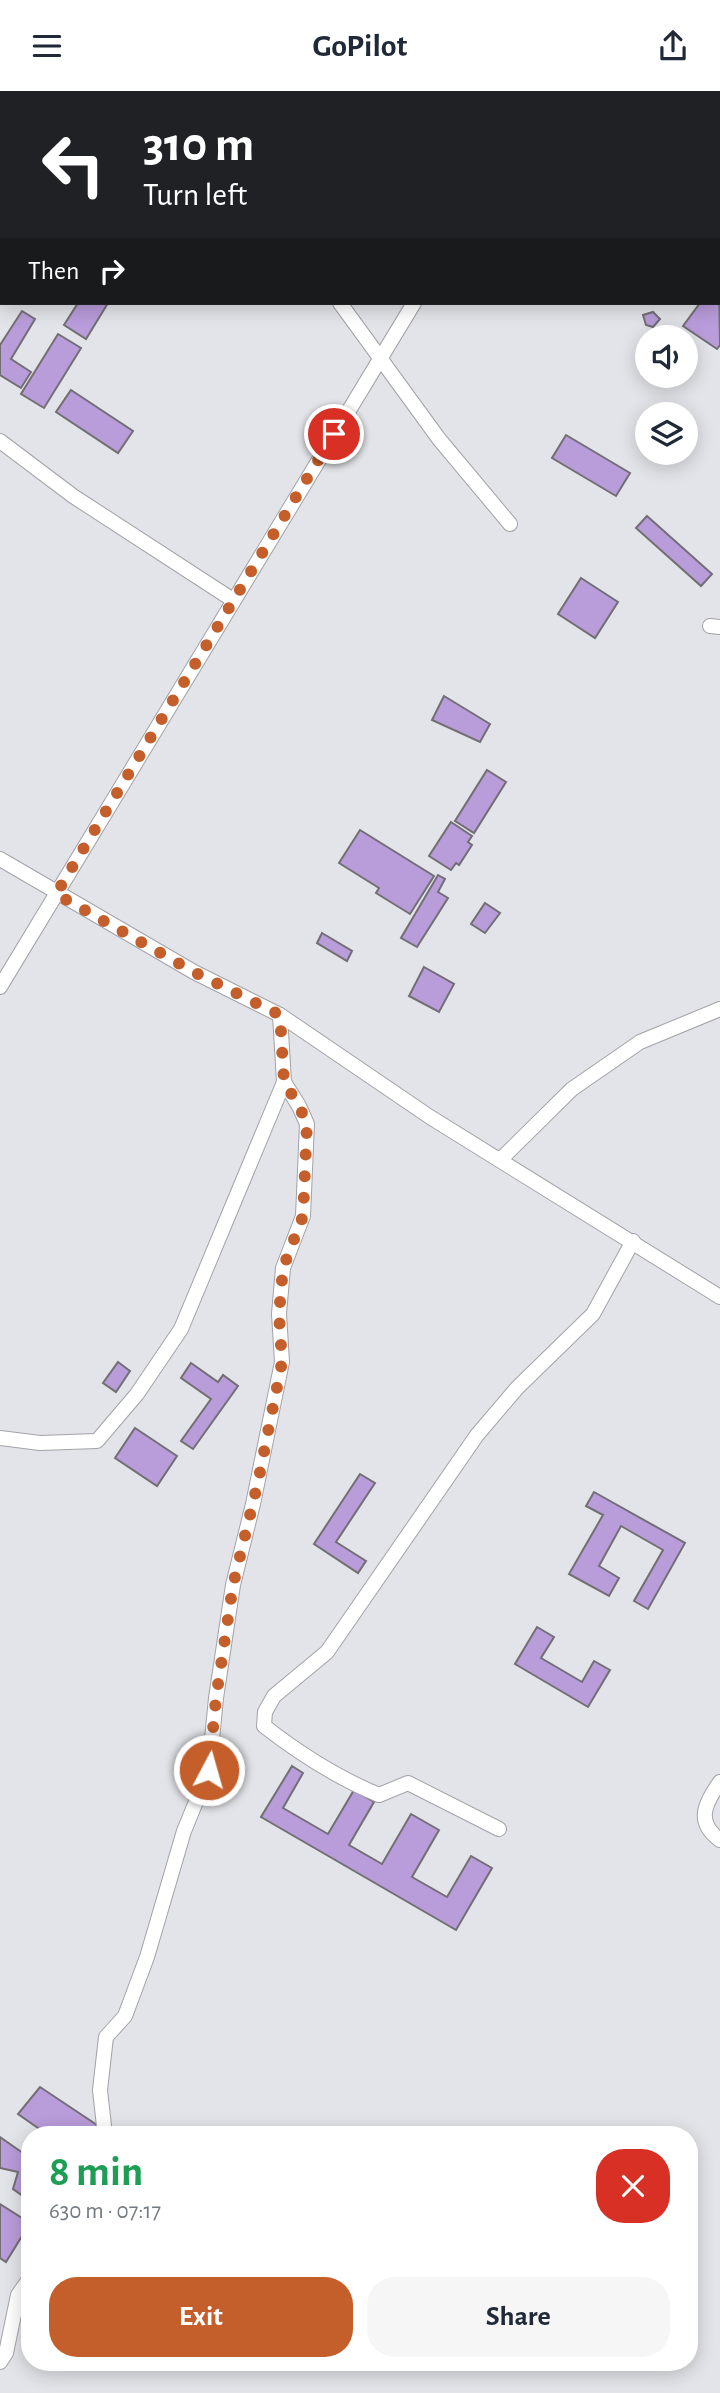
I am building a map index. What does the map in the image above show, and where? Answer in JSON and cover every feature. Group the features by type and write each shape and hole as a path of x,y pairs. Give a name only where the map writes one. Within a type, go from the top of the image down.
{"street":[{"path":"341,305 439,439 510,524"},
{"path":"0,987 413,305"},
{"path":"0,441 73,496 233,600"},
{"path":"0,859 194,972 280,1015 430,1117 720,1297"},
{"path":"500,1160 572,1090 640,1042 720,1009"},
{"path":"0,1438 40,1443 97,1441 137,1394 181,1329 284,1082 280,1015"},
{"path":"104,2126 100,2089 106,2036 125,2016 184,1831 209,1770 216,1698 233,1585 256,1491 282,1362 279,1314 283,1268 303,1216 307,1124 284,1082"},
{"path":"499,1829 408,1783 379,1795 347,1782 264,1726 265,1711 274,1696 327,1652 477,1434 517,1388 593,1314 633,1241"},
{"path":"720,1782 704,1811 706,1825 720,1840"},
{"path":"0,2362 6,2353 21,2290"}],"building":[{"path":"77,305 107,305 86,339 64,325"},
{"path":"699,305 719,305 720,345 717,349 698,336 698,325 684,325"},
{"path":"22,311 35,319 11,359 31,372 21,388 0,375 0,345"},
{"path":"653,312 660,319 655,325 646,325 643,315"},
{"path":"58,334 81,348 44,408 21,394"},
{"path":"71,390 133,431 118,453 56,412"},
{"path":"566,435 630,473 616,496 552,458"},
{"path":"647,516 712,574 701,586 636,528"},
{"path":"581,578 618,602 595,638 558,614"},
{"path":"444,696 490,724 480,742 432,720"},
{"path":"487,770 506,782 474,833 455,821"},
{"path":"451,822 472,836 468,842 472,845 459,865 456,863 451,870 429,856"},
{"path":"360,830 434,876 410,914 376,893 379,888 339,863"},
{"path":"438,875 445,879 438,892 448,898 417,947 401,938"},
{"path":"485,903 500,913 485,933 471,924"},
{"path":"322,933 352,951 347,961 317,943"},
{"path":"424,967 454,984 439,1012 409,996"},
{"path":"118,1362 130,1371 116,1392 103,1383"},
{"path":"191,1363 218,1382 223,1375 238,1386 193,1449 181,1441 211,1399 181,1378"},
{"path":"135,1428 177,1456 157,1486 115,1458"},
{"path":"360,1474 375,1483 336,1542 366,1561 358,1573 314,1544"},
{"path":"594,1492 685,1543 648,1609 634,1601 663,1550 621,1526 599,1566 619,1578 609,1596 569,1574 603,1515 586,1506"},
{"path":"537,1627 554,1637 541,1658 582,1682 594,1661 610,1670 588,1707 515,1664"},
{"path":"292,1766 303,1773 283,1808 328,1834 354,1790 374,1802 349,1845 382,1864 411,1814 439,1830 412,1877 447,1897 471,1856 492,1868 456,1930 261,1817"},
{"path":"40,2087 97,2125 35,2126 18,2114"},
{"path":"0,2137 21,2152 21,2195 13,2189 18,2172 0,2168"},
{"path":"0,2204 21,2217 21,2238 6,2262 0,2258"}],"route":[{"path":"209,1770 216,1698 233,1585 273,1416 282,1362 279,1314 283,1268 303,1216 307,1124 284,1082 280,1015 194,972 56,894 334,434"}]}
